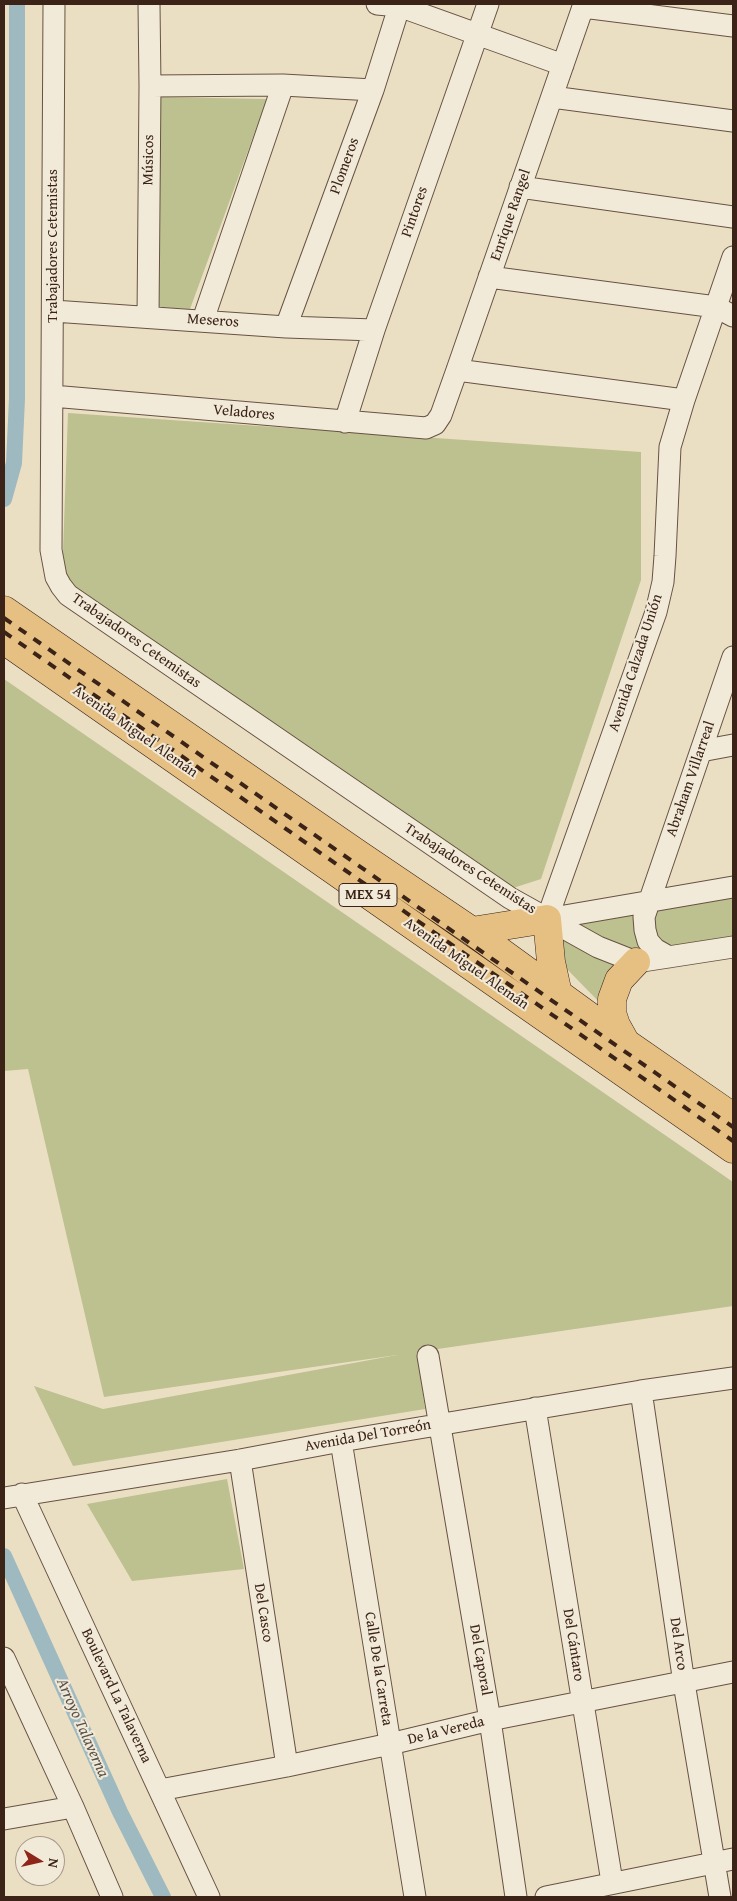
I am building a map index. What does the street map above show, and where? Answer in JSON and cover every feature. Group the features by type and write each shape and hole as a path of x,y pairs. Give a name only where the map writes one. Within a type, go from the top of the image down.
{"highway":[{"name":"Avenida Miguel Alemán","path":"4,610 472,931 626,1043 733,1117"},
{"name":"Avenida Miguel Alemán","path":"4,640 733,1150"},
{"path":"472,931 548,919 551,962 558,994"},
{"path":"626,1043 612,1013 612,999 619,980 636,962"}],"street":[{"name":"Trabajadores Cetemistas","path":"54,4 51,550 56,577 68,595 478,877 510,898 598,947 636,962"},
{"name":"Músicos","path":"148,317 149,4"},
{"path":"377,4 400,5 563,65"},
{"name":"Pintores","path":"345,422 374,330 488,4"},
{"name":"Plomeros","path":"286,327 373,90 400,5"},
{"path":"584,6 733,26"},
{"name":"Enrique Rangel","path":"435,424 457,370 584,6"},
{"path":"150,86 283,85 373,90"},
{"path":"203,320 283,85"},
{"path":"552,97 733,121"},
{"path":"520,187 733,217"},
{"name":"Avenida Calzada Unión","path":"548,919 656,612 663,582 670,447 684,400 725,311 733,257"},
{"path":"489,277 725,311"},
{"name":"Meseros","path":"53,311 286,327 374,330"},
{"path":"457,370 684,400"},
{"name":"Veladores","path":"52,396 426,428 435,424"},
{"name":"Abraham Villarreal","path":"669,957 654,949 648,941 644,930 644,917 733,657"},
{"path":"701,751 733,745"},
{"path":"548,919 733,887"},
{"path":"636,962 733,947"},
{"name":"Del Caporal","path":"428,1356 438,1424 490,1720 516,1897"},
{"name":"Avenida Del Torreón","path":"13,1496 240,1460 641,1390 733,1378"},
{"name":"Del Arco","path":"641,1390 684,1683 723,1861 720,1897"},
{"name":"Del Cántaro","path":"535,1408 612,1882"},
{"name":"Calle De la Carreta","path":"341,1441 415,1897"},
{"name":"Del Casco","path":"240,1460 287,1766"},
{"name":"Boulevard La Talaverna","path":"13,1496 160,1790 209,1897"},
{"path":"4,1658 73,1807 112,1897"},
{"name":"De la Vereda","path":"160,1790 287,1766 490,1720 733,1672"},
{"path":"4,1819 73,1807"},
{"path":"546,1897 612,1882 723,1861"}],"green space":[{"path":"158,97 267,99 190,309 157,307"},
{"path":"68,413 641,452 641,580 541,879 513,888 62,579"},
{"path":"4,679 733,1182 733,1306 417,1352 425,1409 73,1466 34,1386 103,1409 397,1355 104,1397 28,1069 4,1071"},
{"path":"733,895 733,939 665,951 651,926 658,908"},
{"path":"637,912 636,938 647,954 634,956 579,924"},
{"path":"555,928 622,963 603,1006 563,965"},
{"path":"227,1479 244,1569 132,1581 87,1504"}],"waterway":[{"name":"Arroyo Talaverna","path":"4,499 14,463 17,399 17,4"},
{"name":"Arroyo Talaverna","path":"4,1556 120,1812 163,1897"}],"railway":[{"path":"4,618 733,1127"},
{"path":"4,632 733,1141"}]}
